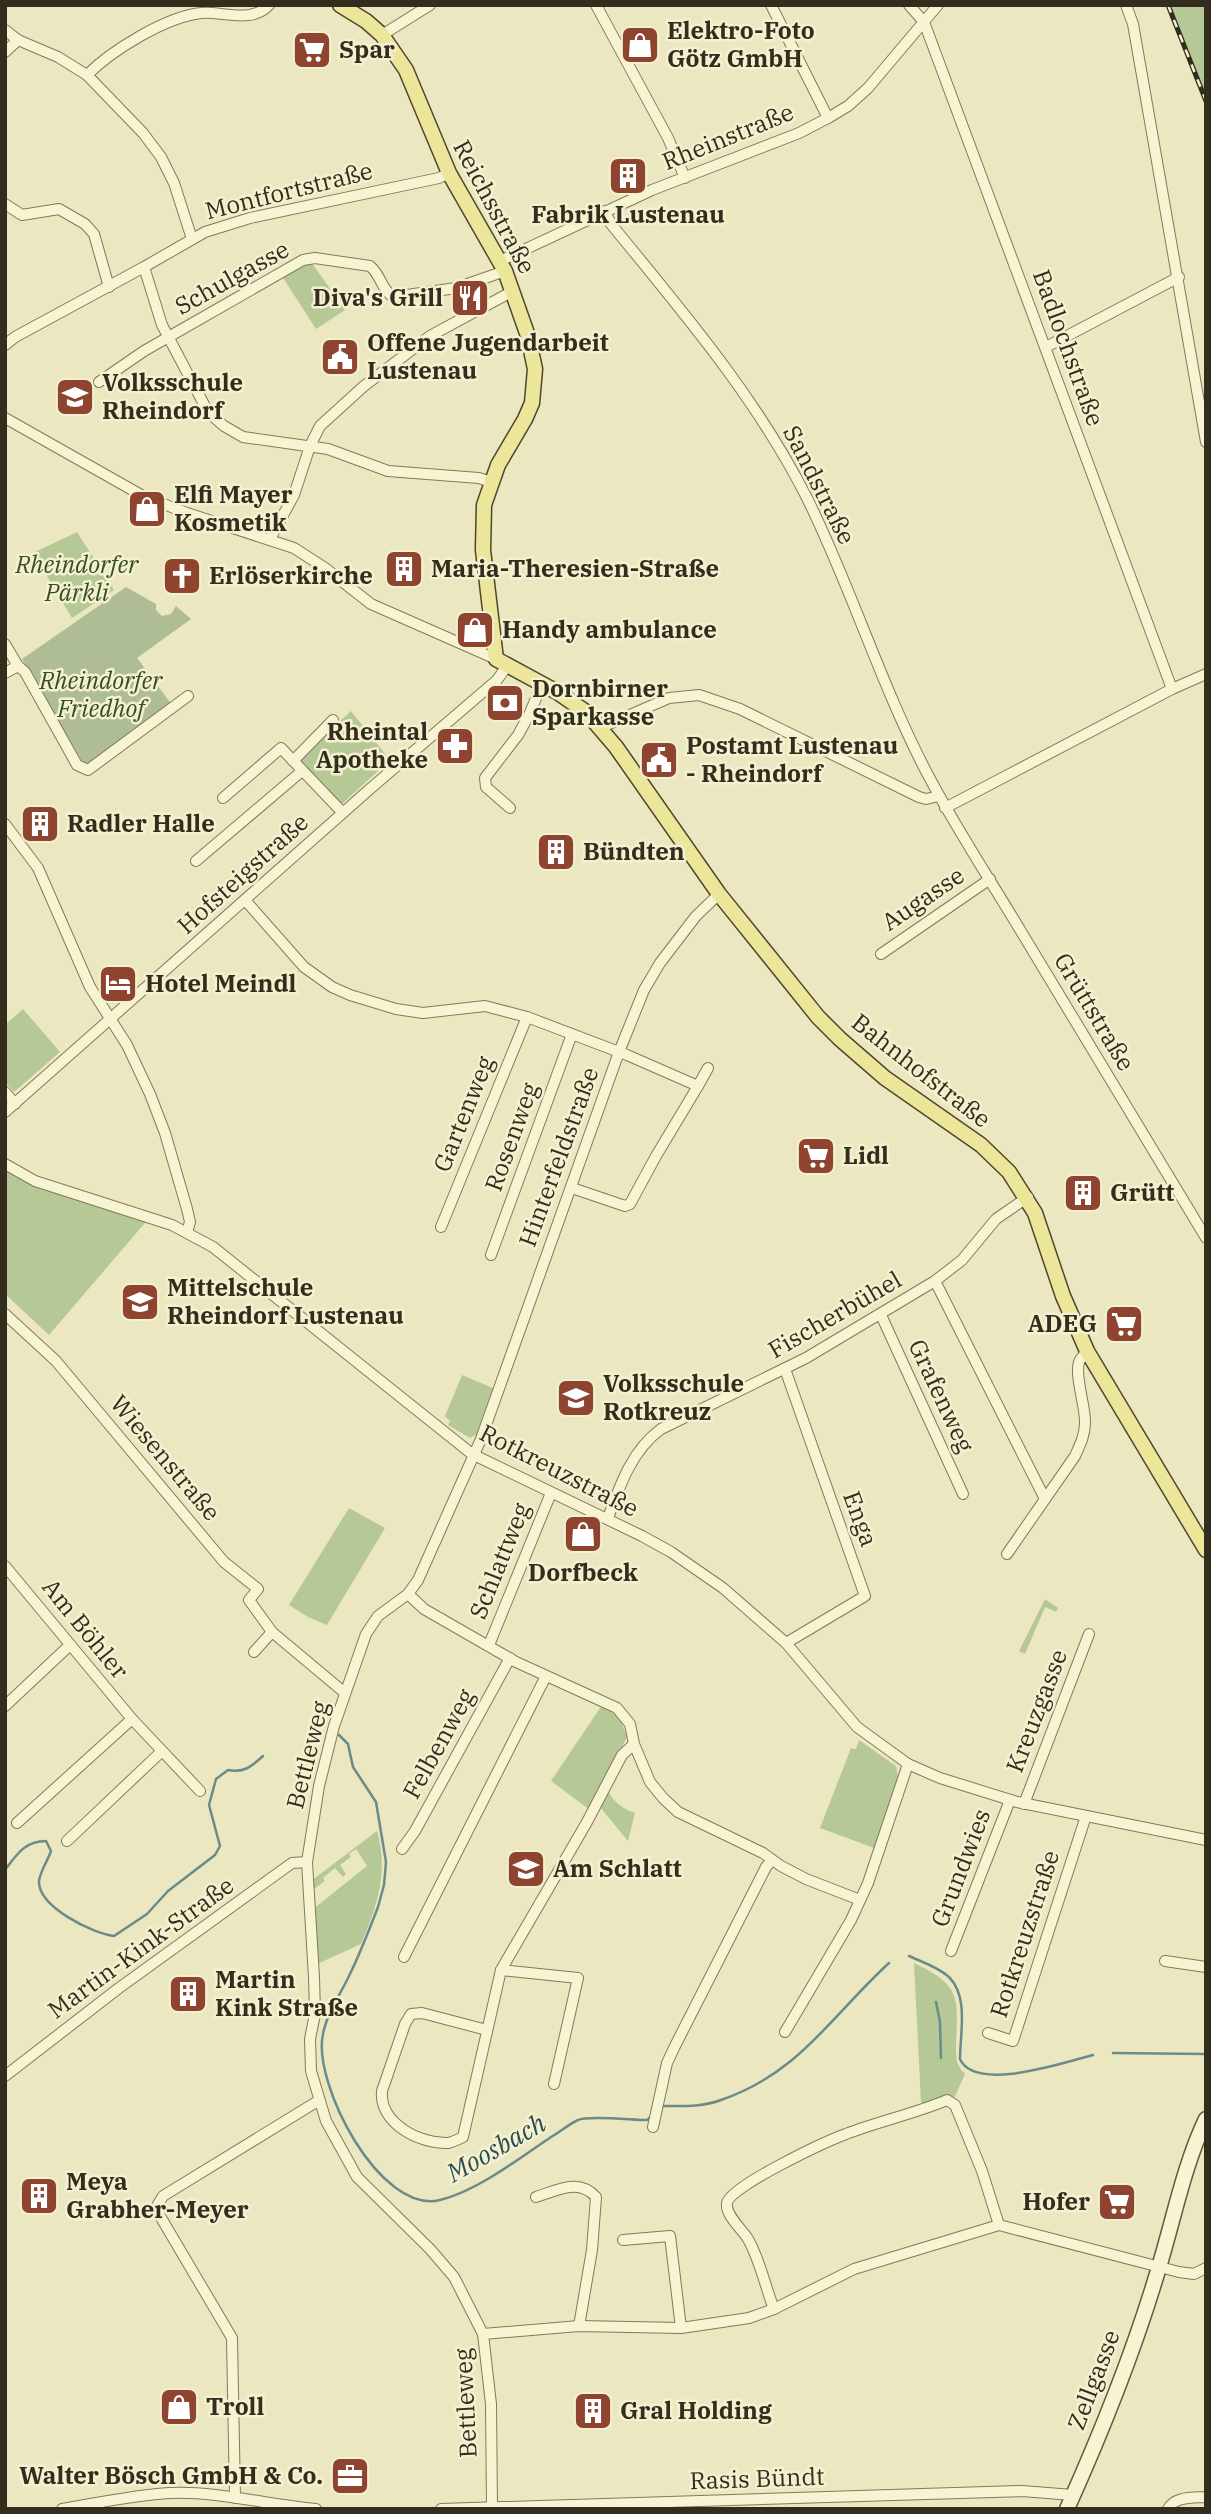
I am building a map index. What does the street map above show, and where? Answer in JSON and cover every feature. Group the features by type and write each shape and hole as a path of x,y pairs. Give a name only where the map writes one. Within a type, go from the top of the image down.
{"main road":[{"name":"Reichsstraße","path":"340,5 382,35 406,70 449,173 503,266 528,336 535,381 532,402 526,419 498,465 484,505 483,550 501,662"},
{"name":"Bahnhofstraße","path":"501,662 586,712 600,727 719,894 787,980 840,1039 885,1078 981,1145 1009,1172 1028,1198 1042,1229 1063,1296 1087,1351 1206,1550"},
{"name":"Zellgasse","path":"1070,2502 1132,2348 1192,2153 1206,2119"}],"street":[{"path":"87,75 129,41 168,23 200,13 242,16 266,9 269,5"},
{"path":"382,35 430,5"},
{"path":"596,5 668,138 685,178"},
{"path":"771,5 828,118"},
{"path":"909,5 924,22"},
{"name":"Rheinstraße","path":"503,266 605,211 799,133 848,106 867,88 938,5"},
{"path":"1126,5 1133,24 1206,442"},
{"name":"Badlochstraße","path":"924,22 1172,688"},
{"path":"5,30 18,40 58,57 87,75 143,133 161,157 174,183 192,239"},
{"path":"5,52 18,40"},
{"name":"Montfortstraße","path":"7,341 205,232 250,218 439,178 449,173"},
{"path":"5,204 22,215 59,209 85,224 94,234 108,287"},
{"name":"Sandstraße","path":"605,211 611,224 721,362 783,454 807,499 842,577 888,692 945,808"},
{"name":"Schulgasse","path":"99,383 169,337 303,260 315,258 370,266 377,272 387,293 393,297 456,288 503,266"},
{"path":"144,267 162,324 208,412 224,426 243,437 328,449 387,471 480,478 491,482"},
{"path":"1046,347 1179,277"},
{"path":"270,539 294,495 310,446 320,426 364,386 430,336 513,291"},
{"path":"5,418 143,496 294,548 371,604 501,662"},
{"path":"5,644 18,666 25,672 75,762 83,770 88,770 188,696"},
{"name":"Hofsteigstraße","path":"5,1112 497,680 501,662"},
{"path":"5,673 18,666"},
{"path":"945,808 1172,688 1206,674"},
{"path":"510,808 486,787 485,778 518,734 541,684"},
{"path":"600,727 669,698 699,695 740,709 919,797 926,799 939,796"},
{"path":"293,761 333,720"},
{"path":"223,798 281,748 343,813"},
{"path":"197,861 302,771"},
{"name":"Grüttstraße","path":"945,808 1206,1238"},
{"path":"5,824 38,868 78,963 127,1045 150,1094 165,1133 189,1214 187,1232"},
{"name":"Augasse","path":"881,954 990,879"},
{"name":"Hinterfeldstraße","path":"472,1454 481,1439 619,1052 644,990 660,963 696,916 719,894"},
{"path":"245,900 304,967 325,983 350,995 381,1006 423,1013 485,1006 527,1017 698,1086"},
{"name":"Gartenweg","path":"441,1227 527,1017"},
{"name":"Rosenweg","path":"491,1255 572,1034"},
{"path":"572,1188 625,1206 630,1205 708,1068"},
{"path":"5,1092 15,1104"},
{"name":"Rotkreuzstraße","path":"5,1164 35,1181 154,1218 187,1232 241,1267 472,1454 608,1518 671,1552 744,1604 786,1643 857,1727 908,1764 940,1778 1024,1804 1206,1840"},
{"name":"Fischerbühel","path":"608,1518 635,1455 646,1440 661,1429 785,1369 935,1281 961,1260 996,1219 1028,1198"},
{"path":"935,1281 1045,1499"},
{"name":"Wiesenstraße","path":"5,1314 56,1361 224,1562 258,1589 249,1600 272,1632 345,1693"},
{"name":"Grafenweg","path":"881,1315 962,1494"},
{"path":"1007,1554 1075,1456 1081,1442 1085,1407 1078,1369 1079,1361 1087,1351"},
{"name":"Enga","path":"785,1369 865,1596 786,1643"},
{"name":"Bettleweg","path":"472,1454 418,1580 408,1594 378,1616 358,1653 319,1786 307,1862 314,1977 314,2014 310,2039 311,2071 318,2101 333,2137 357,2177 430,2249 454,2277 483,2334 491,2404 492,2508"},
{"name":"Schlattweg","path":"489,1645 551,1493"},
{"name":"Am Böhler","path":"5,1566 132,1719 200,1791"},
{"path":"408,1594 424,1609 510,1658 617,1708 630,1724 634,1744 650,1782 678,1812 763,1853 806,1879 860,1900"},
{"path":"254,1652 272,1632"},
{"name":"Kreuzgasse","path":"1024,1804 1089,1634"},
{"path":"5,1706 70,1645"},
{"name":"Felbenweg","path":"402,1849 415,1831 510,1658"},
{"path":"404,1957 546,1676"},
{"path":"17,1823 132,1719"},
{"path":"487,2029 422,2013 411,2014 382,2091 381,2102 389,2117 400,2127 424,2138 449,2143 463,2137 501,1970 587,1822 622,1755 634,1744"},
{"path":"66,1841 161,1752"},
{"path":"785,2032 847,1928 860,1900 908,1764"},
{"name":"Grundwies","path":"951,1951 1010,1800"},
{"name":"Rotkreuzstraße","path":"988,2033 1013,2040 1086,1816"},
{"path":"653,2127 667,2063 766,1867 772,1860"},
{"name":"Martin-Kink-Straße","path":"5,2076 208,1922 292,1863 307,1862"},
{"path":"1165,1961 1206,1967"},
{"path":"501,1970 578,1979 554,2084"},
{"path":"774,2309 755,2252 726,2206 731,2194 766,2172 846,2134 918,2112 947,2100 955,2105 982,2171 999,2225"},
{"path":"235,2498 232,2338 160,2216 157,2206 163,2196 318,2101"},
{"path":"536,2197 579,2185 589,2189 596,2197 592,2250 579,2326"},
{"path":"483,2334 579,2326 681,2328 750,2318 854,2269 999,2225 1186,2274 1194,2274 1206,2268"},
{"path":"623,2240 670,2236 681,2328"},
{"name":"Rasis Bündt","path":"442,2509 1022,2491 1070,2502"},
{"path":"62,2509 170,2493 235,2498 316,2509"},
{"path":"1168,2509 1171,2504 1181,2499 1206,2497"}],"green space":[{"path":"1168,5 1206,5 1206,101"},
{"path":"309,259 345,310 316,329 280,273"},
{"name":"Rheindorfer Pärkli","path":"77,532 114,590 72,618 33,553"},
{"name":"Rheindorfer Friedhof","path":"126,587 156,604 156,610 162,616 171,614 176,606 191,619 137,658 172,705 86,768 22,659"},
{"path":"351,711 390,760 340,803 300,762 300,758"},
{"path":"23,1009 60,1052 14,1092 5,1082 5,1025"},
{"path":"5,1164 14,1170 150,1217 49,1335 5,1294"},
{"path":"462,1375 493,1388 477,1434 470,1438 448,1425 450,1421 445,1416"},
{"path":"349,1508 385,1528 327,1625 289,1605"},
{"path":"1045,1599 1058,1608 1056,1612 1045,1607 1025,1654 1019,1651"},
{"path":"604,1707 620,1718 627,1737 590,1810 551,1781 600,1708"},
{"path":"859,1740 896,1766 898,1777 874,1848 820,1828 851,1748 856,1749"},
{"path":"608,1789 619,1804 635,1813 628,1841 599,1806"},
{"path":"377,1831 382,1861 381,1875 376,1903 361,1944 315,1965 312,1910 367,1866 356,1849 349,1854 351,1857 340,1865 346,1874 343,1877 335,1868 323,1878 325,1881 311,1891 311,1881"},
{"path":"914,1963 942,1979 954,1996 957,2018 956,2056 965,2074 952,2103 921,2102"}],"waterway":[{"name":"Moosbach","path":"339,1735 348,1744 353,1767 376,1802 386,1862 378,1907 325,2026 322,2056 328,2083 339,2112 374,2167 395,2187 417,2199 440,2200 483,2182 578,2120 647,2120 653,2115"},
{"name":"Moosbach","path":"5,1870 27,1846 46,1841 51,1851 39,1881 47,1900 80,1924 114,1936 147,1914 168,1891 215,1855 220,1846 209,1805 216,1779 228,1770 239,1771 247,1768 263,1756"},
{"name":"Moosbach","path":"909,1956 940,1970 955,1985 962,2016 960,2059 969,2069 983,2074 1002,2075 1093,2055"},
{"name":"Moosbach","path":"660,2109 663,2106 692,2106 714,2102 773,2075 813,2041 889,1963"},
{"path":"936,2002 940,2022 941,2058"},
{"name":"Moosbach","path":"1113,2053 1206,2054"}],"railway":[{"path":"1168,5 1206,101"}],"place":[{"name":"Elektro-Foto Götz GmbH","path":"640,45"},
{"name":"Spar","path":"312,50"},
{"name":"Fabrik Lustenau","path":"628,176"},
{"name":"Diva's Grill","path":"470,298"},
{"name":"Offene Jugendarbeit Lustenau","path":"340,357"},
{"name":"Volksschule Rheindorf","path":"75,397"},
{"name":"Elfi Mayer Kosmetik","path":"147,509"},
{"name":"Maria-Theresien-Straße","path":"404,569"},
{"name":"Erlöserkirche","path":"182,576"},
{"name":"Handy ambulance","path":"475,630"},
{"name":"Dornbirner Sparkasse","path":"505,703"},
{"name":"Rheintal Apotheke","path":"455,746"},
{"name":"Postamt Lustenau - Rheindorf","path":"659,760"},
{"name":"Radler Halle","path":"40,824"},
{"name":"Bündten","path":"556,852"},
{"name":"Hotel Meindl","path":"118,984"},
{"name":"Lidl","path":"816,1156"},
{"name":"Grütt","path":"1083,1193"},
{"name":"Mittelschule Rheindorf Lustenau","path":"140,1302"},
{"name":"ADEG","path":"1124,1324"},
{"name":"Volksschule Rotkreuz","path":"576,1398"},
{"name":"Dorfbeck","path":"583,1534"},
{"name":"Am Schlatt","path":"526,1869"},
{"name":"Martin Kink Straße","path":"188,1994"},
{"name":"Meya Grabher-Meyer","path":"39,2196"},
{"name":"Hofer","path":"1117,2202"},
{"name":"Troll","path":"179,2407"},
{"name":"Gral Holding","path":"593,2411"},
{"name":"Walter Bösch GmbH & Co.","path":"350,2476"}]}
